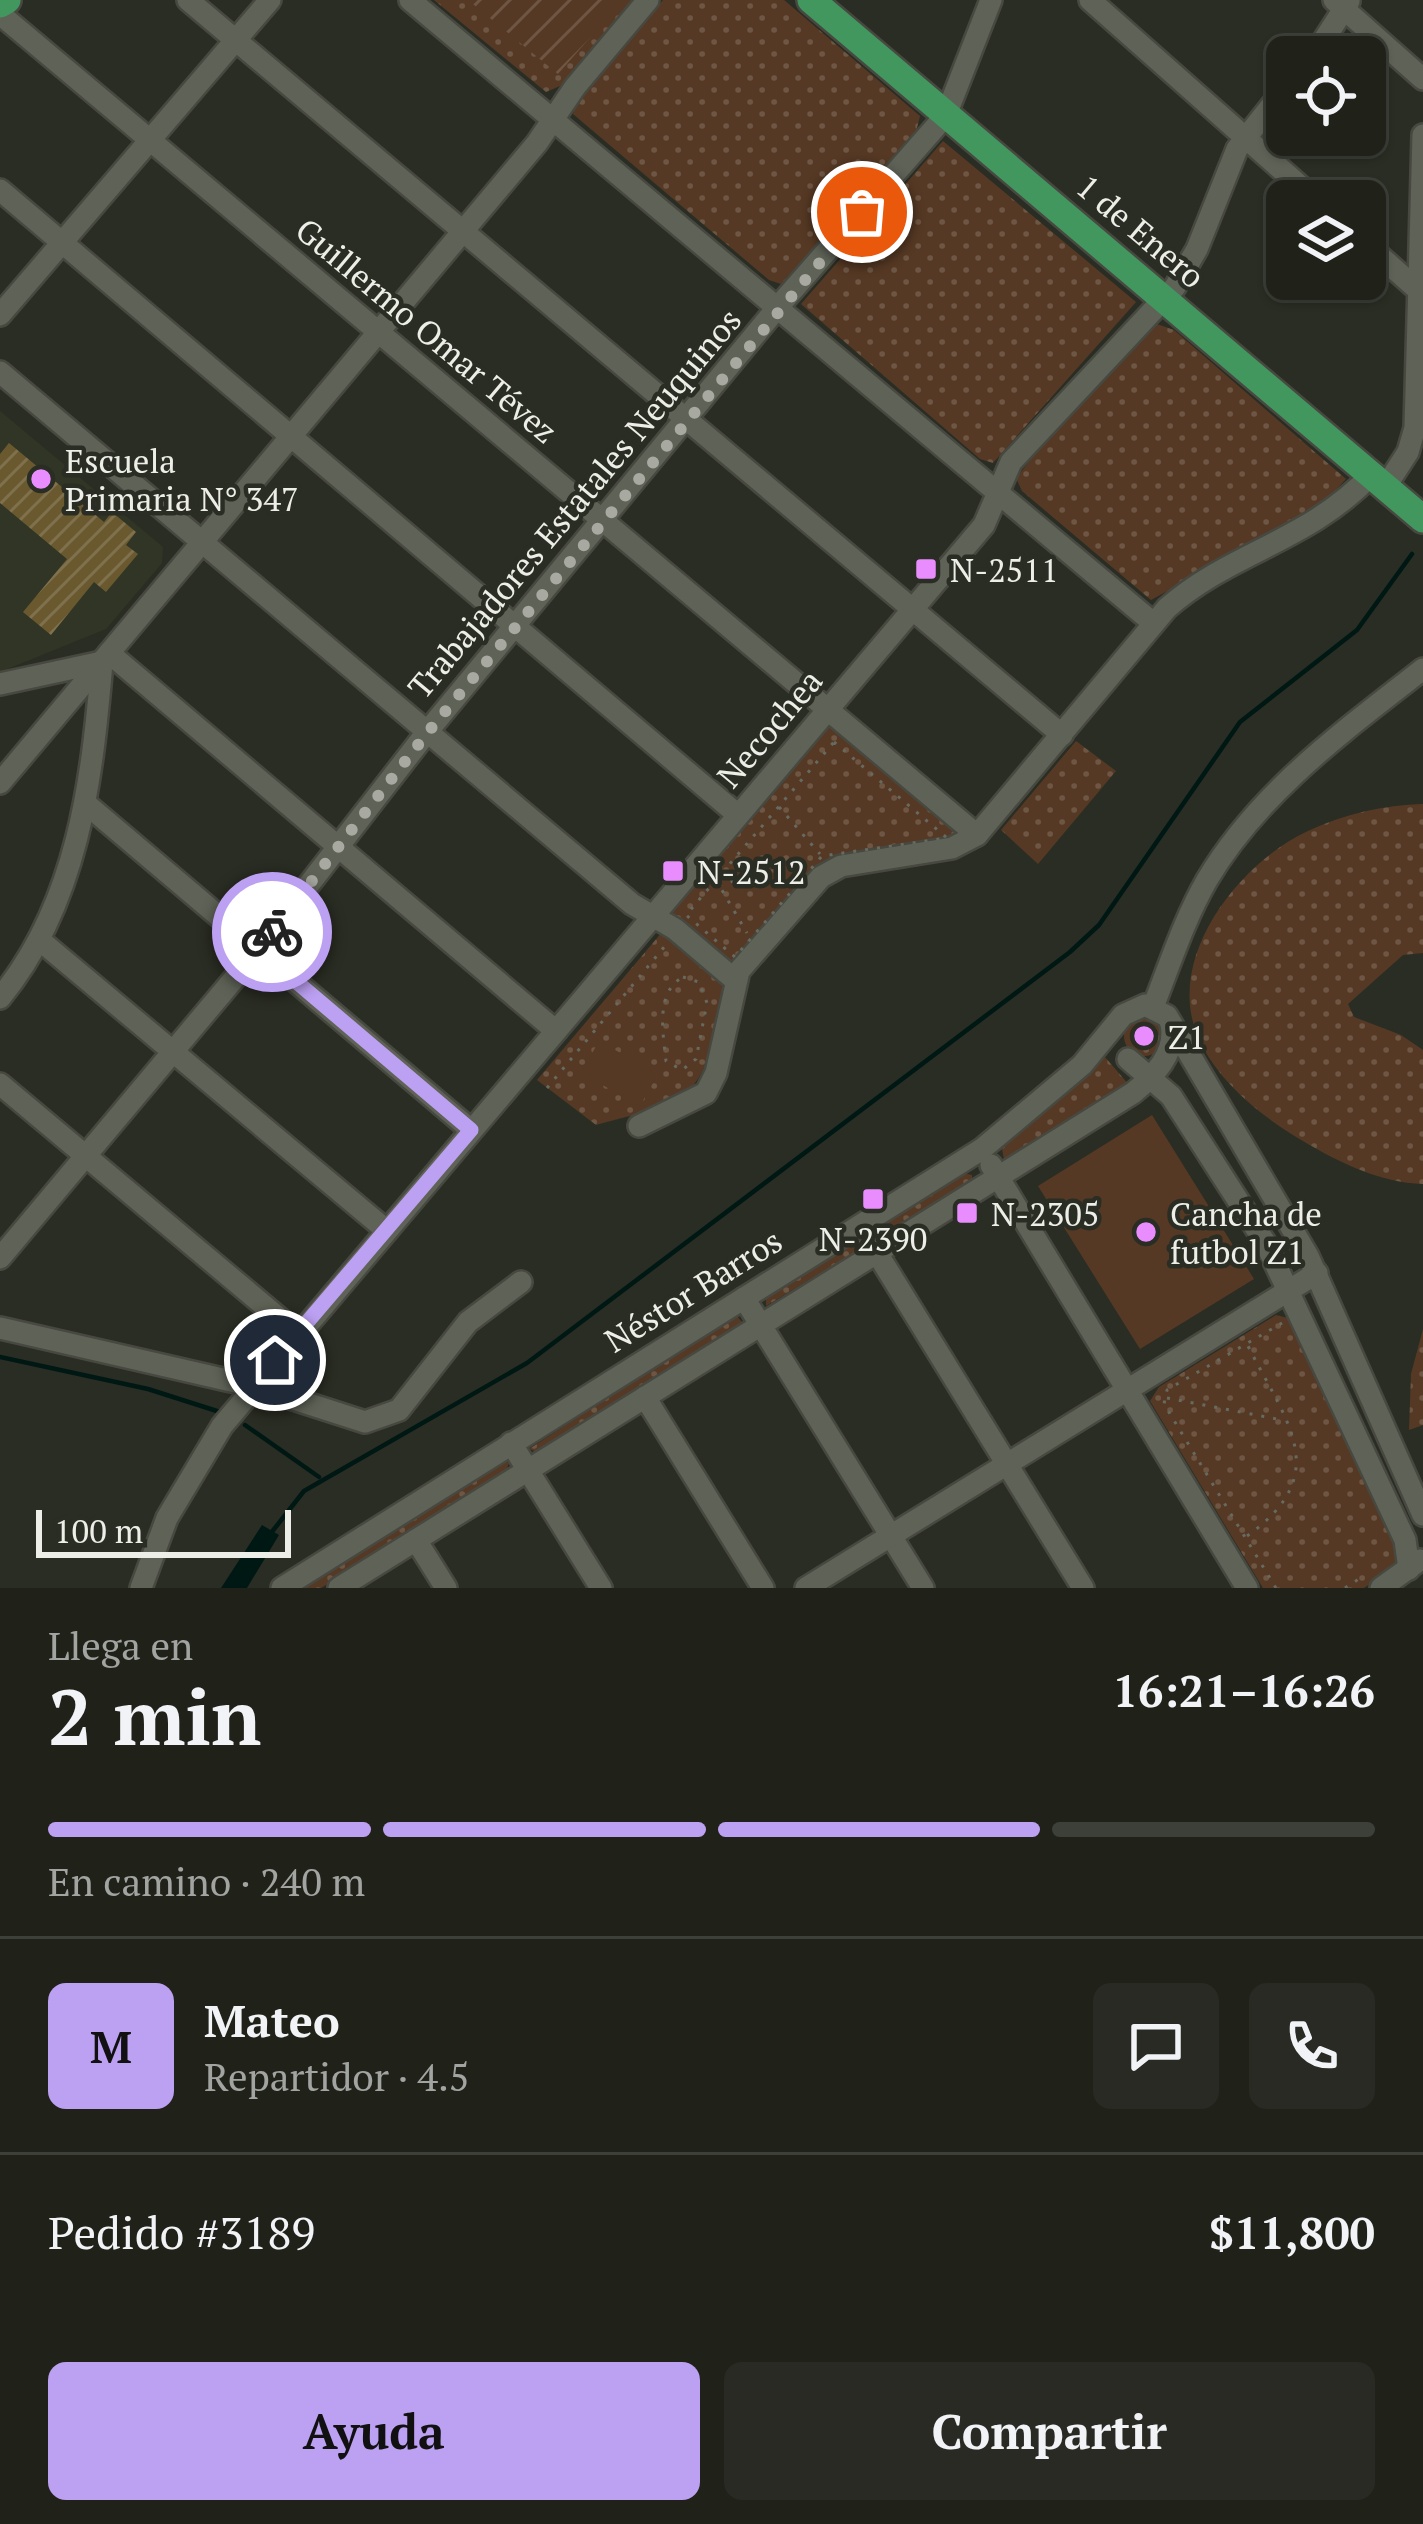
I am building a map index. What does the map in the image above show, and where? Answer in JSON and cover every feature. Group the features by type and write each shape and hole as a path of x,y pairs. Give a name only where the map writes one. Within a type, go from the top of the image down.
{"main road":[{"name":"1 de Enero","path":"811,0 1423,519"}],"street":[{"path":"188,0 1062,734"},
{"path":"0,315 270,0"},
{"path":"410,0 1152,622"},
{"path":"0,783 463,231 648,0"},
{"name":"Trabajadores Estatales Neuquinos","path":"0,1258 259,950 428,732 777,308 946,115 991,0"},
{"path":"1090,0 1293,180"},
{"path":"1324,36 1343,3 1423,80"},
{"name":"Guillermo Omar Tévez","path":"0,14 976,835"},
{"name":"Necochea","path":"141,1588 184,1486 253,1386 989,518 1011,462 1166,300 1191,262 1244,136 1266,110"},
{"path":"639,1126 689,1105 710,1088 735,980 833,868 944,850 976,835 1152,622 1205,580 1325,518 1379,480 1412,445 1423,135"},
{"path":"0,190 738,815"},
{"path":"1386,262 1418,290"},
{"path":"0,372 428,732 735,980"},
{"path":"0,684 105,657"},
{"path":"0,998 42,942 86,803 105,657"},
{"path":"105,657 556,1031"},
{"path":"1423,669 1323,749 1242,831 1201,891 1153,1007 1171,1022 1317,1273 1423,1515"},
{"path":"86,803 471,1130"},
{"path":"42,942 386,1230"},
{"name":"Néstor Barros","path":"282,1588 982,1150 1082,1065 1137,1006 1153,1007"},
{"path":"1118,1022 1115,1038 1127,1059 1152,1076 1175,1102 1290,1290 1406,1540 1397,1575"},
{"name":"Néstor Barros","path":"339,1588 1152,1076 1168,1052 1171,1022"},
{"path":"1127,1059 1149,1064 1168,1052"},
{"path":"0,1084 298,1334"},
{"path":"982,1150 1247,1588"},
{"path":"877,1253 1083,1588"},
{"path":"806,1588 1317,1273"},
{"path":"0,1328 253,1386 365,1422 399,1410 468,1322 520,1282"},
{"path":"744,1298 923,1588"},
{"path":"645,1397 764,1588"},
{"path":"511,1443 602,1588"},
{"path":"416,1540 446,1588"}],"path":[{"path":"718,883 822,856 946,838 834,742 686,915 735,957 822,856"},
{"path":"779,807 822,856"},
{"path":"718,883 751,940"},
{"path":"547,1088 666,945"},
{"path":"683,977 699,982 706,998 696,1059 682,1070 665,1057 665,995 683,977"},
{"path":"1276,1588 1164,1404 1167,1390 1280,1322 1290,1326"},
{"path":"1245,1537 1275,1515 1296,1483 1298,1450 1246,1342"},
{"path":"1166,1397 1285,1421"},
{"path":"1345,1588 1397,1575"}],"shaded area":[{"path":"434,0 633,0 560,86 546,92"},
{"path":"468,0 623,0 558,74"},
{"path":"663,0 784,0 920,116 916,132 781,284 769,280 573,114 577,99"},
{"path":"943,141 1136,302 993,463 980,459 801,304"},
{"path":"1157,324 1174,330 1346,479 1319,508 1151,600 1022,491 1016,478 1078,400"},
{"name":"Escuela Primaria N° 347","path":"0,411 163,547 162,563 106,629 0,672"},
{"path":"833,720 959,828 957,841 826,863 734,970 668,913"},
{"path":"1076,741 1116,771 1038,864 1001,830"},
{"path":"1423,804 1423,953 1403,955 1348,1004 1354,1017 1401,1035 1423,1050 1423,1184 1391,1180 1345,1164 1253,1106 1210,1059 1193,1022 1190,993 1203,937 1238,885 1260,863 1308,831 1336,820 1379,808"},
{"path":"663,931 718,977 723,987 705,1066 696,1082 670,1103 596,1125 537,1080"},
{"path":"1144,1016 1158,1022 1164,1036 1158,1050 1144,1056 1130,1050 1124,1036 1130,1022"},
{"path":"599,1041 658,1074 640,1106 581,1073"},
{"path":"1105,1057 1129,1085 1004,1159 1002,1149"},
{"name":"Cancha de futbol Z1","path":"1152,1115 1254,1279 1140,1349 1038,1186"},
{"path":"963,1173 972,1175 972,1181 766,1306 766,1296"},
{"path":"736,1315 742,1322 739,1327 537,1452 529,1449"},
{"path":"1276,1315 1292,1319 1399,1547 1396,1566 1364,1588 1263,1588 1150,1401 1159,1387"},
{"path":"1423,1329 1423,1425 1409,1430 1411,1374"},
{"path":"502,1460 509,1463 506,1471 321,1588 298,1588"}],"water":[{"path":"262,1525 279,1535 247,1588 221,1588"}],"building":[{"name":"Escuela Primaria N° 347","path":"9,443 104,522 112,512 136,532 126,545 138,554 106,592 94,582 51,635 23,612 67,559 0,503 0,454"}],"waterway":[{"path":"271,1533 304,1491 527,1363 1070,952 1099,925 1240,722 1357,630 1412,554"},
{"path":"0,1357 148,1389 220,1412"},
{"path":"245,1425 319,1477"}],"way so far":[{"path":"272,932 428,732 777,308 862,212"}],"place":[{"name":"Escuela Primaria N° 347","path":"41,479"},
{"name":"N-2511","path":"926,569"},
{"name":"N-2512","path":"673,871"},
{"name":"Z1","path":"1144,1036"},
{"name":"N-2390","path":"873,1199"},
{"name":"N-2305","path":"967,1213"},
{"name":"Cancha de futbol Z1","path":"1146,1232"}],"route":[{"path":"272,932 259,950 471,1130 275,1360"}]}
